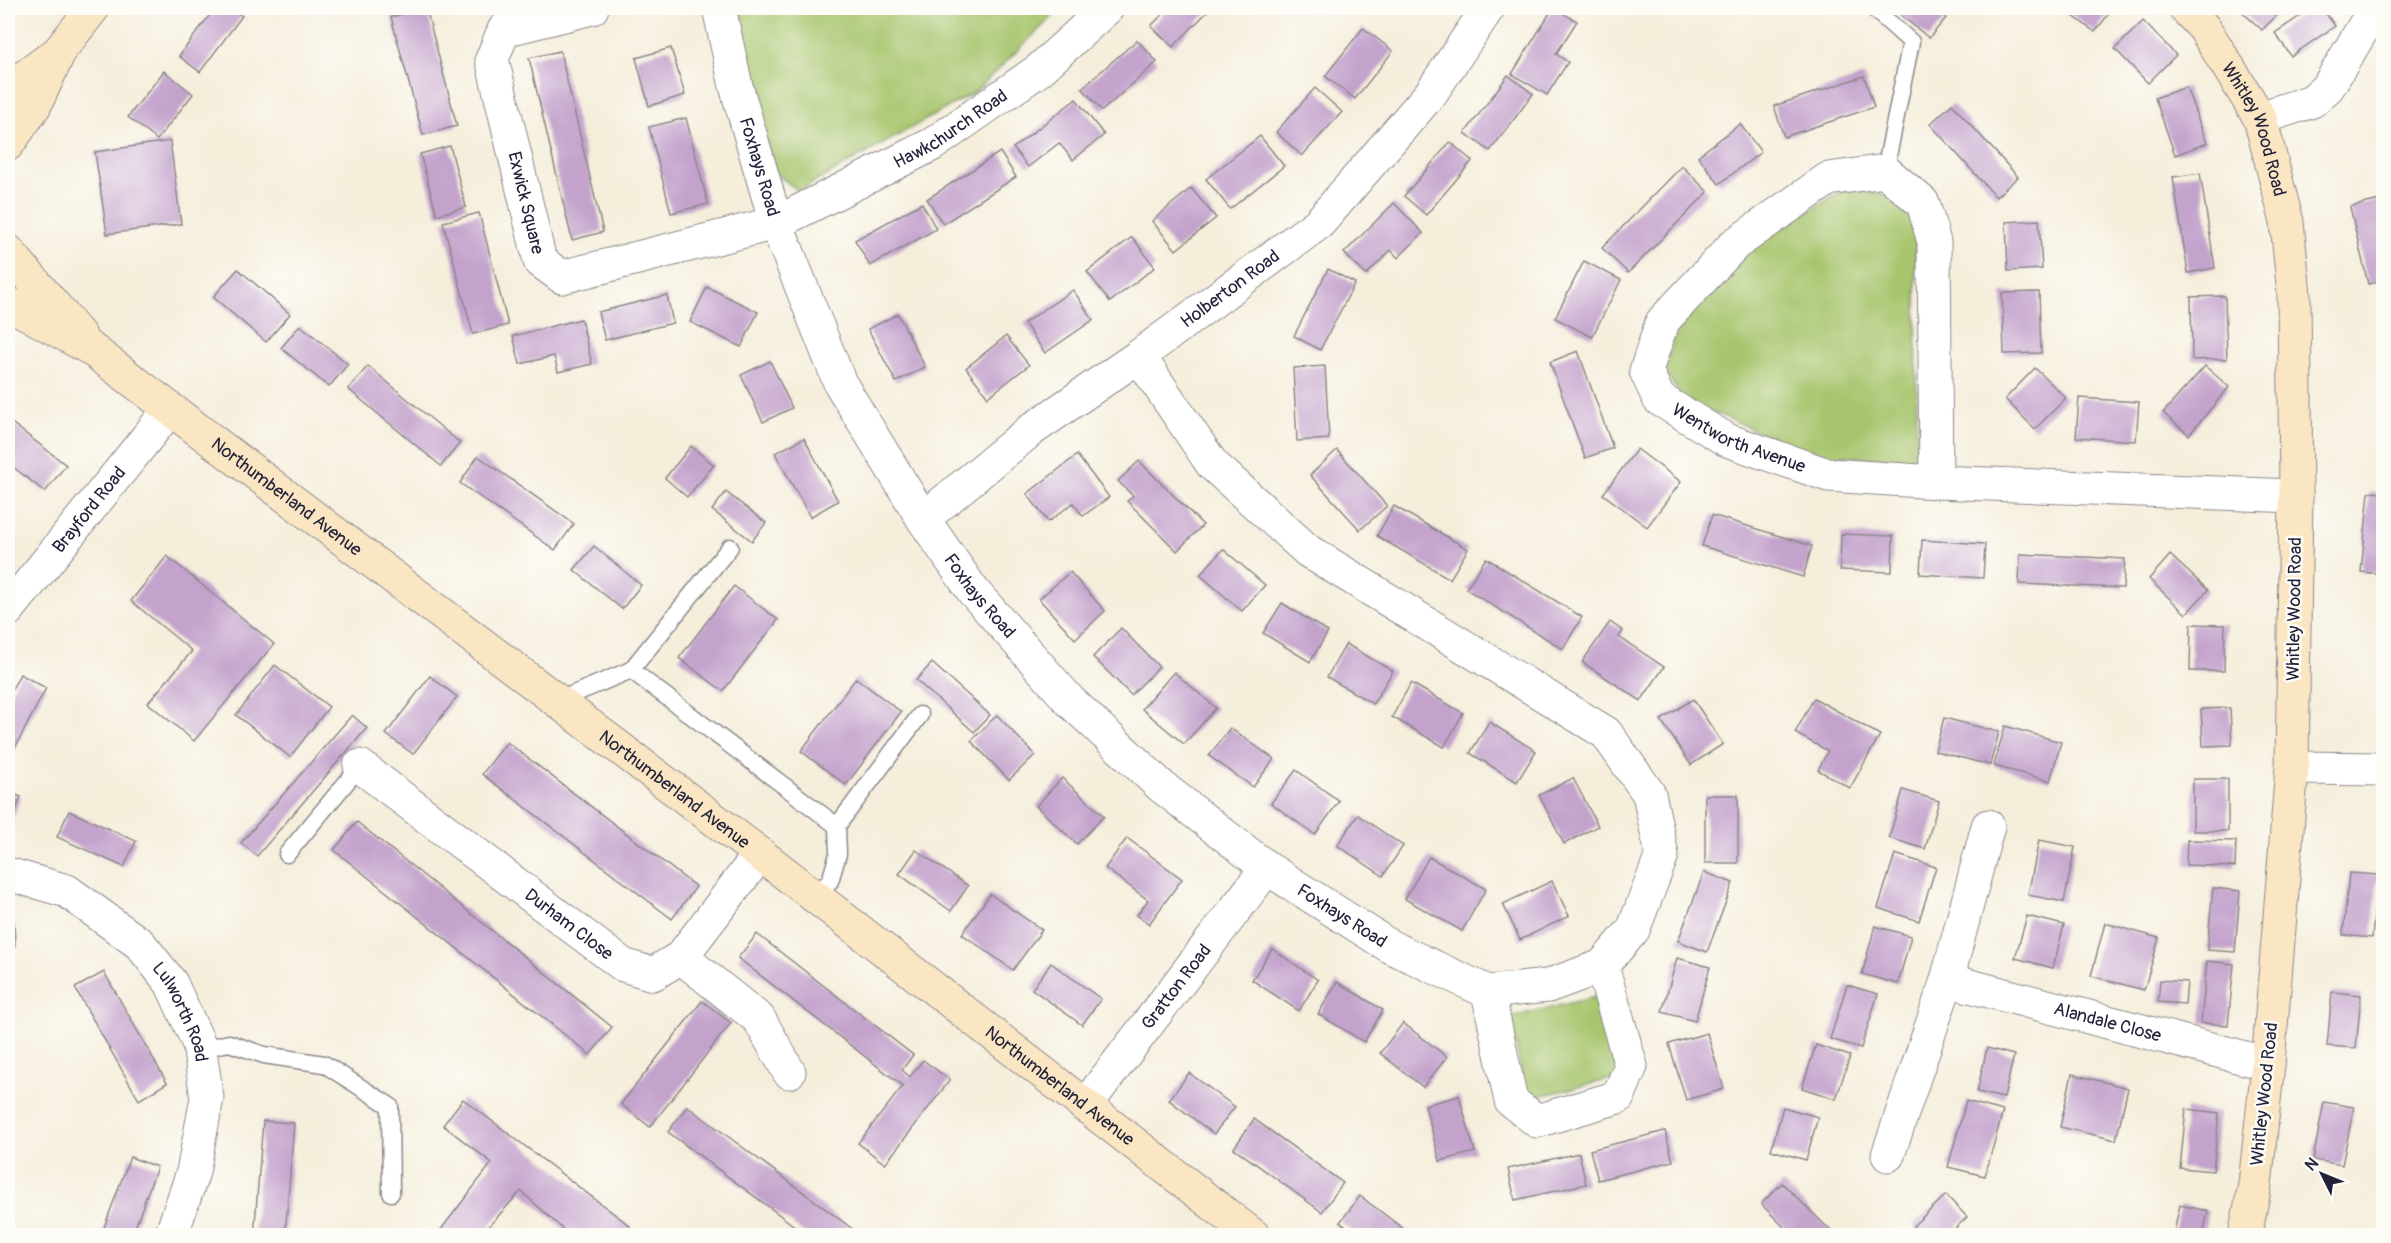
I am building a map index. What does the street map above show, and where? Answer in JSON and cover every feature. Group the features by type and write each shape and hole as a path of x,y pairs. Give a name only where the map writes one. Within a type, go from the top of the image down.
{"street":[{"path":"8,144 35,105 60,50 93,8"},
{"name":"Exwick Square","path":"592,8 504,30 492,58 540,261 562,277 776,223"},
{"name":"Foxhays Road","path":"719,8 736,86 776,223 840,383 923,519 973,591 1069,700 1162,787 1267,868 1391,947 1488,992"},
{"name":"Hawkchurch Road","path":"776,223 933,144 1039,70 1107,8"},
{"name":"Holberton Road","path":"923,519 1031,430 1139,356 1319,223 1431,93 1488,8"},
{"name":"Whitley Wood Road","path":"2185,8 2204,28 2260,118 2287,222 2295,295 2293,366 2296,496 2292,768 2268,1064 2255,1184 2245,1236"},
{"path":"2260,118 2312,101 2328,87 2375,8"},
{"path":"8,89 60,50"},
{"path":"1885,171 1923,203 1934,242 1936,482"},
{"name":"Wentworth Avenue","path":"1885,171 1828,179 1735,244 1662,322 1646,371 1659,399 1727,440 1828,475 1936,482 2296,496"},
{"name":"Northumberland Avenue","path":"8,251 91,349"},
{"name":"Northumberland Avenue","path":"8,303 91,349 814,895 1254,1236"},
{"path":"1139,356 1212,464 1308,551 1606,733 1649,795 1662,855 1633,930 1602,966 1548,986 1488,992 1511,1101 1537,1121 1618,1097 1631,1066 1602,966"},
{"name":"Brayford Road","path":"8,610 171,409"},
{"name":"Durham Close","path":"360,766 623,965 653,974 681,957 760,854"},
{"path":"2292,768 2384,770"},
{"path":"1888,1155 1947,980 1988,826"},
{"name":"Gratton Road","path":"1085,1106 1267,868"},
{"name":"Lulworth Road","path":"8,874 67,891 140,944 171,983 199,1044 207,1098 193,1172 171,1236"},
{"path":"681,957 759,1019 789,1072"},
{"name":"Alandale Close","path":"1947,980 2268,1064"}],"lane":[{"path":"1873,8 1911,42 1885,171"},
{"path":"557,702 632,670 730,547"},
{"path":"632,670 837,826"},
{"path":"814,895 830,881 838,854 837,826 920,715"},
{"path":"287,854 360,766"},
{"path":"199,1044 215,1046 229,1043 264,1055 324,1064 390,1106 391,1193"}],"green space":[{"path":"740,8 1061,8 975,92 799,191 774,172 762,128"},
{"path":"1846,188 1891,196 1916,225 1917,461 1811,454 1684,400 1663,370 1679,325 1747,249"},
{"path":"1600,996 1620,1077 1527,1099 1510,1017"}],"building":[{"path":"8,8 16,8 8,17"},
{"path":"215,8 230,8 242,16 200,72 179,56"},
{"path":"426,8 457,126 423,135 391,17"},
{"path":"1169,8 1211,8 1173,47 1151,26"},
{"path":"1553,8 1577,21 1556,54 1568,62 1547,95 1512,74"},
{"path":"1892,8 1934,8 1946,18 1929,38"},
{"path":"2062,8 2113,8 2095,32"},
{"path":"2238,8 2284,8 2262,30"},
{"path":"2312,8 2322,8 2335,26 2291,56 2275,33"},
{"path":"2143,21 2176,55 2148,83 2115,49"},
{"path":"1363,28 1393,51 1355,99 1325,76"},
{"path":"1137,40 1157,62 1102,111 1082,88"},
{"path":"671,48 685,95 649,106 636,58"},
{"path":"560,51 603,232 572,240 529,58"},
{"path":"164,71 193,94 157,140 128,117"},
{"path":"1508,75 1533,94 1490,151 1465,133"},
{"path":"1864,76 1874,107 1784,137 1774,106"},
{"path":"2186,87 2207,143 2175,155 2155,98"},
{"path":"1315,88 1342,112 1302,156 1276,132"},
{"path":"1076,99 1104,135 1073,160 1059,143 1028,167 1013,148"},
{"path":"1952,104 2018,177 1996,197 1930,124"},
{"path":"686,118 708,204 671,213 649,127"},
{"path":"1740,124 1761,152 1719,184 1698,156"},
{"path":"1260,136 1284,166 1230,209 1206,179"},
{"path":"170,141 181,224 107,234 95,152"},
{"path":"1450,142 1472,161 1426,215 1404,196"},
{"path":"450,146 466,207 437,215 420,154"},
{"path":"1000,152 1016,177 943,224 927,199"},
{"path":"1682,166 1708,192 1628,273 1602,248"},
{"path":"2200,173 2215,268 2188,273 2173,177"},
{"path":"1191,188 1216,218 1176,250 1152,221"},
{"path":"2384,199 2384,280 2368,284 2350,207"},
{"path":"922,203 936,229 870,266 855,240"},
{"path":"1394,203 1423,233 1398,258 1391,250 1366,275 1344,253"},
{"path":"479,213 508,325 473,334 443,222"},
{"path":"2039,220 2042,269 2008,271 2006,222"},
{"path":"1132,237 1155,267 1110,302 1087,272"},
{"path":"1584,261 1621,280 1592,337 1555,318"},
{"path":"238,269 290,314 266,342 213,297"},
{"path":"1328,269 1355,283 1320,350 1294,336"},
{"path":"707,287 758,312 741,347 690,322"},
{"path":"1073,290 1093,320 1045,353 1024,323"},
{"path":"2039,292 2041,353 2004,354 2002,293"},
{"path":"667,295 673,323 605,340 598,312"},
{"path":"2225,296 2227,359 2192,360 2191,297"},
{"path":"898,314 925,367 896,382 868,329"},
{"path":"581,319 592,364 558,372 554,356 520,364 513,336"},
{"path":"300,325 348,364 329,387 281,348"},
{"path":"1006,336 1029,365 988,397 966,368"},
{"path":"1578,351 1613,448 1585,458 1550,362"},
{"path":"770,361 792,408 763,422 741,375"},
{"path":"368,366 460,443 441,466 348,389"},
{"path":"1325,366 1329,439 1297,441 1293,368"},
{"path":"2205,366 2229,387 2189,435 2163,413"},
{"path":"2035,368 2066,398 2035,429 2005,399"},
{"path":"2079,398 2139,402 2136,441 2076,437"},
{"path":"8,420 66,465 45,492 8,463"},
{"path":"804,438 838,501 810,517 775,453"},
{"path":"691,446 714,465 687,497 665,478"},
{"path":"1637,449 1681,482 1647,527 1603,494"},
{"path":"1337,450 1387,506 1360,530 1310,475"},
{"path":"1077,455 1109,497 1083,516 1073,503 1048,522 1027,494"},
{"path":"478,456 574,524 555,550 460,483"},
{"path":"1139,461 1203,525 1177,551 1127,501 1133,496 1118,481"},
{"path":"726,492 766,523 752,541 712,510"},
{"path":"2369,492 2384,493 2384,574 2361,572"},
{"path":"1394,506 1468,549 1450,579 1377,536"},
{"path":"1712,515 1812,546 1803,577 1702,546"},
{"path":"1841,534 1893,536 1892,572 1840,570"},
{"path":"1922,540 1985,544 1983,578 1920,574"},
{"path":"594,546 641,585 622,609 574,570"},
{"path":"1223,549 1265,585 1242,611 1200,575"},
{"path":"2020,554 2125,559 2123,588 2019,584"},
{"path":"2170,555 2208,590 2186,614 2149,579"},
{"path":"167,556 274,644 194,741 148,703 192,651 131,601"},
{"path":"1486,558 1582,617 1563,649 1466,589"},
{"path":"1070,572 1105,611 1075,639 1039,599"},
{"path":"734,586 778,620 723,691 679,658"},
{"path":"1282,603 1328,632 1310,662 1263,633"},
{"path":"2382,621 2384,621 2384,653 2379,653"},
{"path":"1610,622 1623,631 1619,637 1664,667 1641,701 1582,662"},
{"path":"2191,624 2225,625 2224,671 2190,671"},
{"path":"1121,628 1159,667 1131,695 1093,657"},
{"path":"1346,644 1393,671 1373,704 1327,677"},
{"path":"932,663 990,715 974,732 916,680"},
{"path":"275,665 329,707 290,757 236,715"},
{"path":"1174,672 1216,708 1184,744 1142,709"},
{"path":"20,674 46,688 14,750 8,746 8,697"},
{"path":"430,676 457,697 413,754 386,734"},
{"path":"856,678 901,712 846,785 801,751"},
{"path":"1411,683 1463,713 1444,747 1392,717"},
{"path":"1814,698 1880,735 1850,788 1818,770 1828,751 1795,733"},
{"path":"1693,699 1723,744 1691,765 1661,720"},
{"path":"2382,707 2384,707 2384,736 2379,736"},
{"path":"2230,708 2232,745 2203,746 2201,709"},
{"path":"352,715 367,728 257,856 241,843"},
{"path":"997,715 1035,755 1009,780 971,741"},
{"path":"1944,718 1999,732 1990,765 1935,751"},
{"path":"1489,722 1536,751 1517,782 1470,753"},
{"path":"2005,726 2061,742 2050,781 1994,766"},
{"path":"1230,728 1274,759 1253,787 1209,756"},
{"path":"507,742 696,887 672,919 482,774"},
{"path":"1296,770 1339,801 1315,835 1271,803"},
{"path":"1062,778 1104,816 1077,844 1036,806"},
{"path":"1573,778 1598,826 1564,844 1539,795"},
{"path":"2193,779 2228,779 2228,831 2193,831"},
{"path":"1903,790 1939,801 1925,849 1889,838"},
{"path":"8,792 21,797 11,822 8,821"},
{"path":"1705,795 1738,795 1738,863 1705,863"},
{"path":"69,811 136,841 124,867 57,837"},
{"path":"1358,815 1403,846 1383,876 1337,845"},
{"path":"357,822 612,1027 590,1055 334,850"},
{"path":"1127,838 1182,879 1149,924 1137,915 1148,900 1105,868"},
{"path":"2039,840 2075,847 2064,902 2028,895"},
{"path":"2187,840 2236,841 2235,867 2186,865"},
{"path":"916,850 968,886 951,911 899,874"},
{"path":"1895,854 1936,867 1919,921 1878,908"},
{"path":"1429,857 1486,889 1462,931 1405,899"},
{"path":"1704,872 1733,883 1707,952 1678,941"},
{"path":"2349,873 2378,875 2372,938 2343,935"},
{"path":"1552,881 1569,916 1520,940 1503,904"},
{"path":"2213,888 2240,891 2235,952 2207,950"},
{"path":"990,894 1042,930 1013,970 962,934"},
{"path":"2027,916 2064,925 2053,968 2015,958"},
{"path":"8,922 14,922 15,946 8,946"},
{"path":"2105,923 2159,938 2144,990 2091,976"},
{"path":"1875,926 1911,936 1898,984 1862,974"},
{"path":"757,934 913,1055 902,1070 910,1077 923,1060 950,1080 885,1164 858,1143 903,1086 738,958"},
{"path":"1272,949 1318,980 1299,1011 1252,980"},
{"path":"1677,958 1710,967 1695,1021 1662,1012"},
{"path":"2207,961 2234,964 2228,1025 2201,1023"},
{"path":"1051,963 1101,999 1082,1025 1032,989"},
{"path":"104,972 167,1083 139,1100 75,988"},
{"path":"2160,980 2187,982 2185,1004 2158,1002"},
{"path":"1337,982 1383,1010 1364,1042 1318,1014"},
{"path":"1847,985 1878,994 1861,1048 1830,1039"},
{"path":"2332,992 2361,995 2356,1048 2327,1046"},
{"path":"702,1001 731,1023 650,1127 621,1104"},
{"path":"1403,1023 1447,1057 1423,1087 1380,1053"},
{"path":"1707,1033 1724,1089 1686,1100 1669,1044"},
{"path":"1816,1045 1850,1056 1836,1099 1802,1088"},
{"path":"1987,1048 2014,1055 2004,1098 1977,1092"},
{"path":"1189,1073 1235,1107 1214,1134 1169,1100"},
{"path":"2072,1074 2128,1088 2116,1140 2060,1127"},
{"path":"1459,1096 1475,1152 1440,1161 1425,1105"},
{"path":"463,1099 630,1226 623,1236 564,1236 567,1233 521,1191 489,1226 500,1236 436,1236 492,1163 443,1125"},
{"path":"1966,1101 2003,1111 1985,1176 1948,1167"},
{"path":"2324,1102 2354,1107 2342,1165 2313,1160"},
{"path":"687,1106 862,1236 808,1236 668,1132"},
{"path":"1783,1107 1818,1117 1806,1160 1771,1150"},
{"path":"2186,1109 2219,1113 2213,1171 2180,1168"},
{"path":"1254,1119 1343,1183 1322,1212 1234,1148"},
{"path":"263,1121 294,1123 285,1236 254,1236"},
{"path":"1665,1131 1673,1161 1598,1180 1590,1150"},
{"path":"1579,1153 1586,1184 1515,1200 1508,1169"},
{"path":"130,1157 157,1167 132,1236 101,1236"},
{"path":"1782,1183 1830,1230 1824,1236 1793,1236 1761,1204"},
{"path":"1946,1195 1967,1217 1947,1236 1923,1236 1913,1226"},
{"path":"1360,1196 1413,1236 1358,1236 1340,1222"},
{"path":"2180,1205 2208,1211 2203,1236 2173,1236"},
{"path":"2328,1230 2354,1234 2354,1236 2327,1236"}]}
